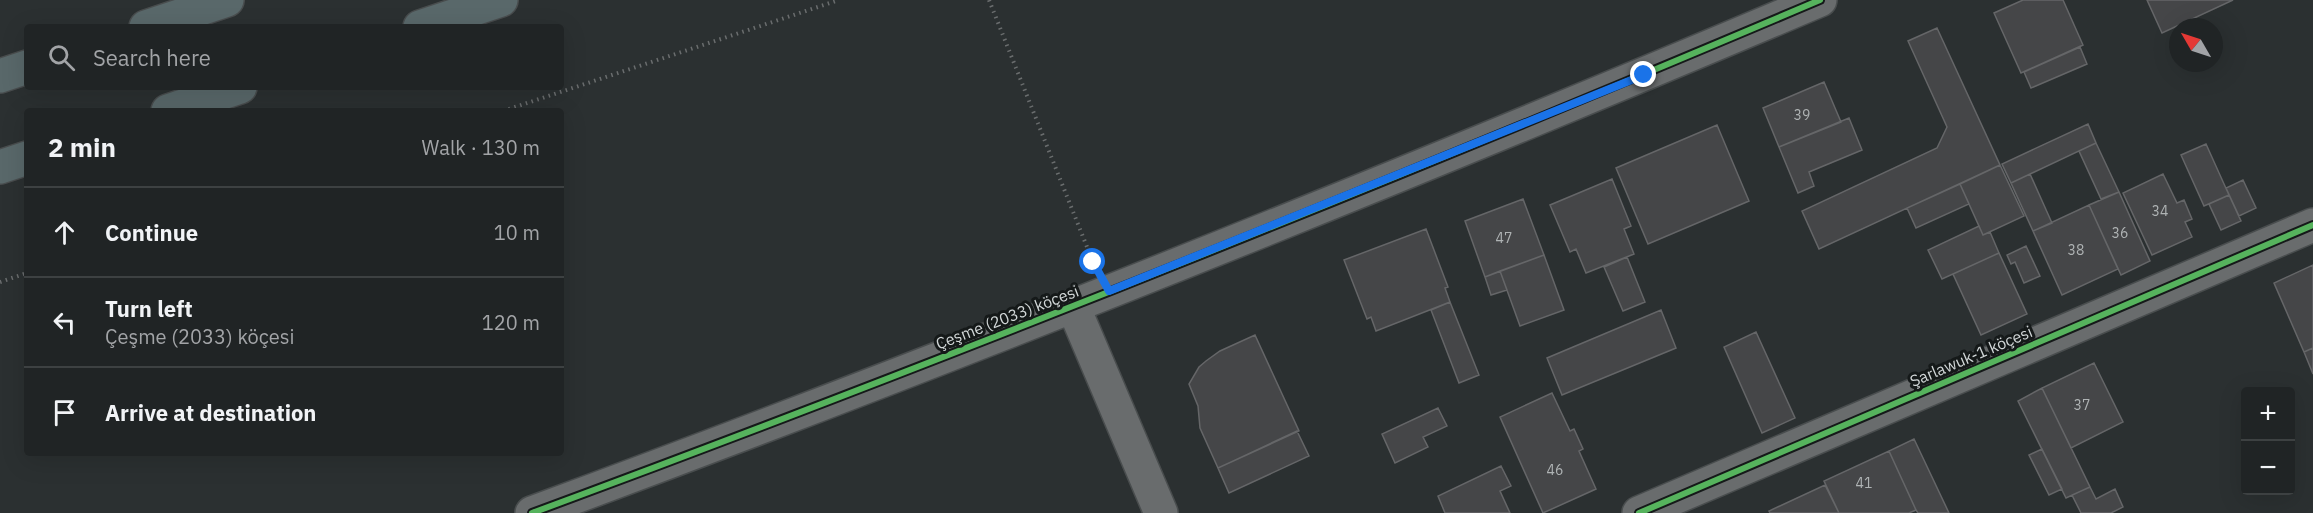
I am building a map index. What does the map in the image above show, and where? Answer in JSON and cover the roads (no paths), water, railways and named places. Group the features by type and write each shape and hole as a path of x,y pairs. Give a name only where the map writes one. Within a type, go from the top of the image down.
{"main road":[{"path":"155,24 227,0"},
{"path":"429,24 501,0"},
{"path":"0,76 24,68"},
{"path":"177,108 231,90"},
{"path":"0,167 24,159"}],"street":[{"name":"Çeşme (2033) köçesi","path":"532,513 583,504 1644,75 1820,0"},
{"name":"Şarlawuk-1 köçesi","path":"1639,513 2313,225"},
{"path":"1073,306 1161,513"}]}
